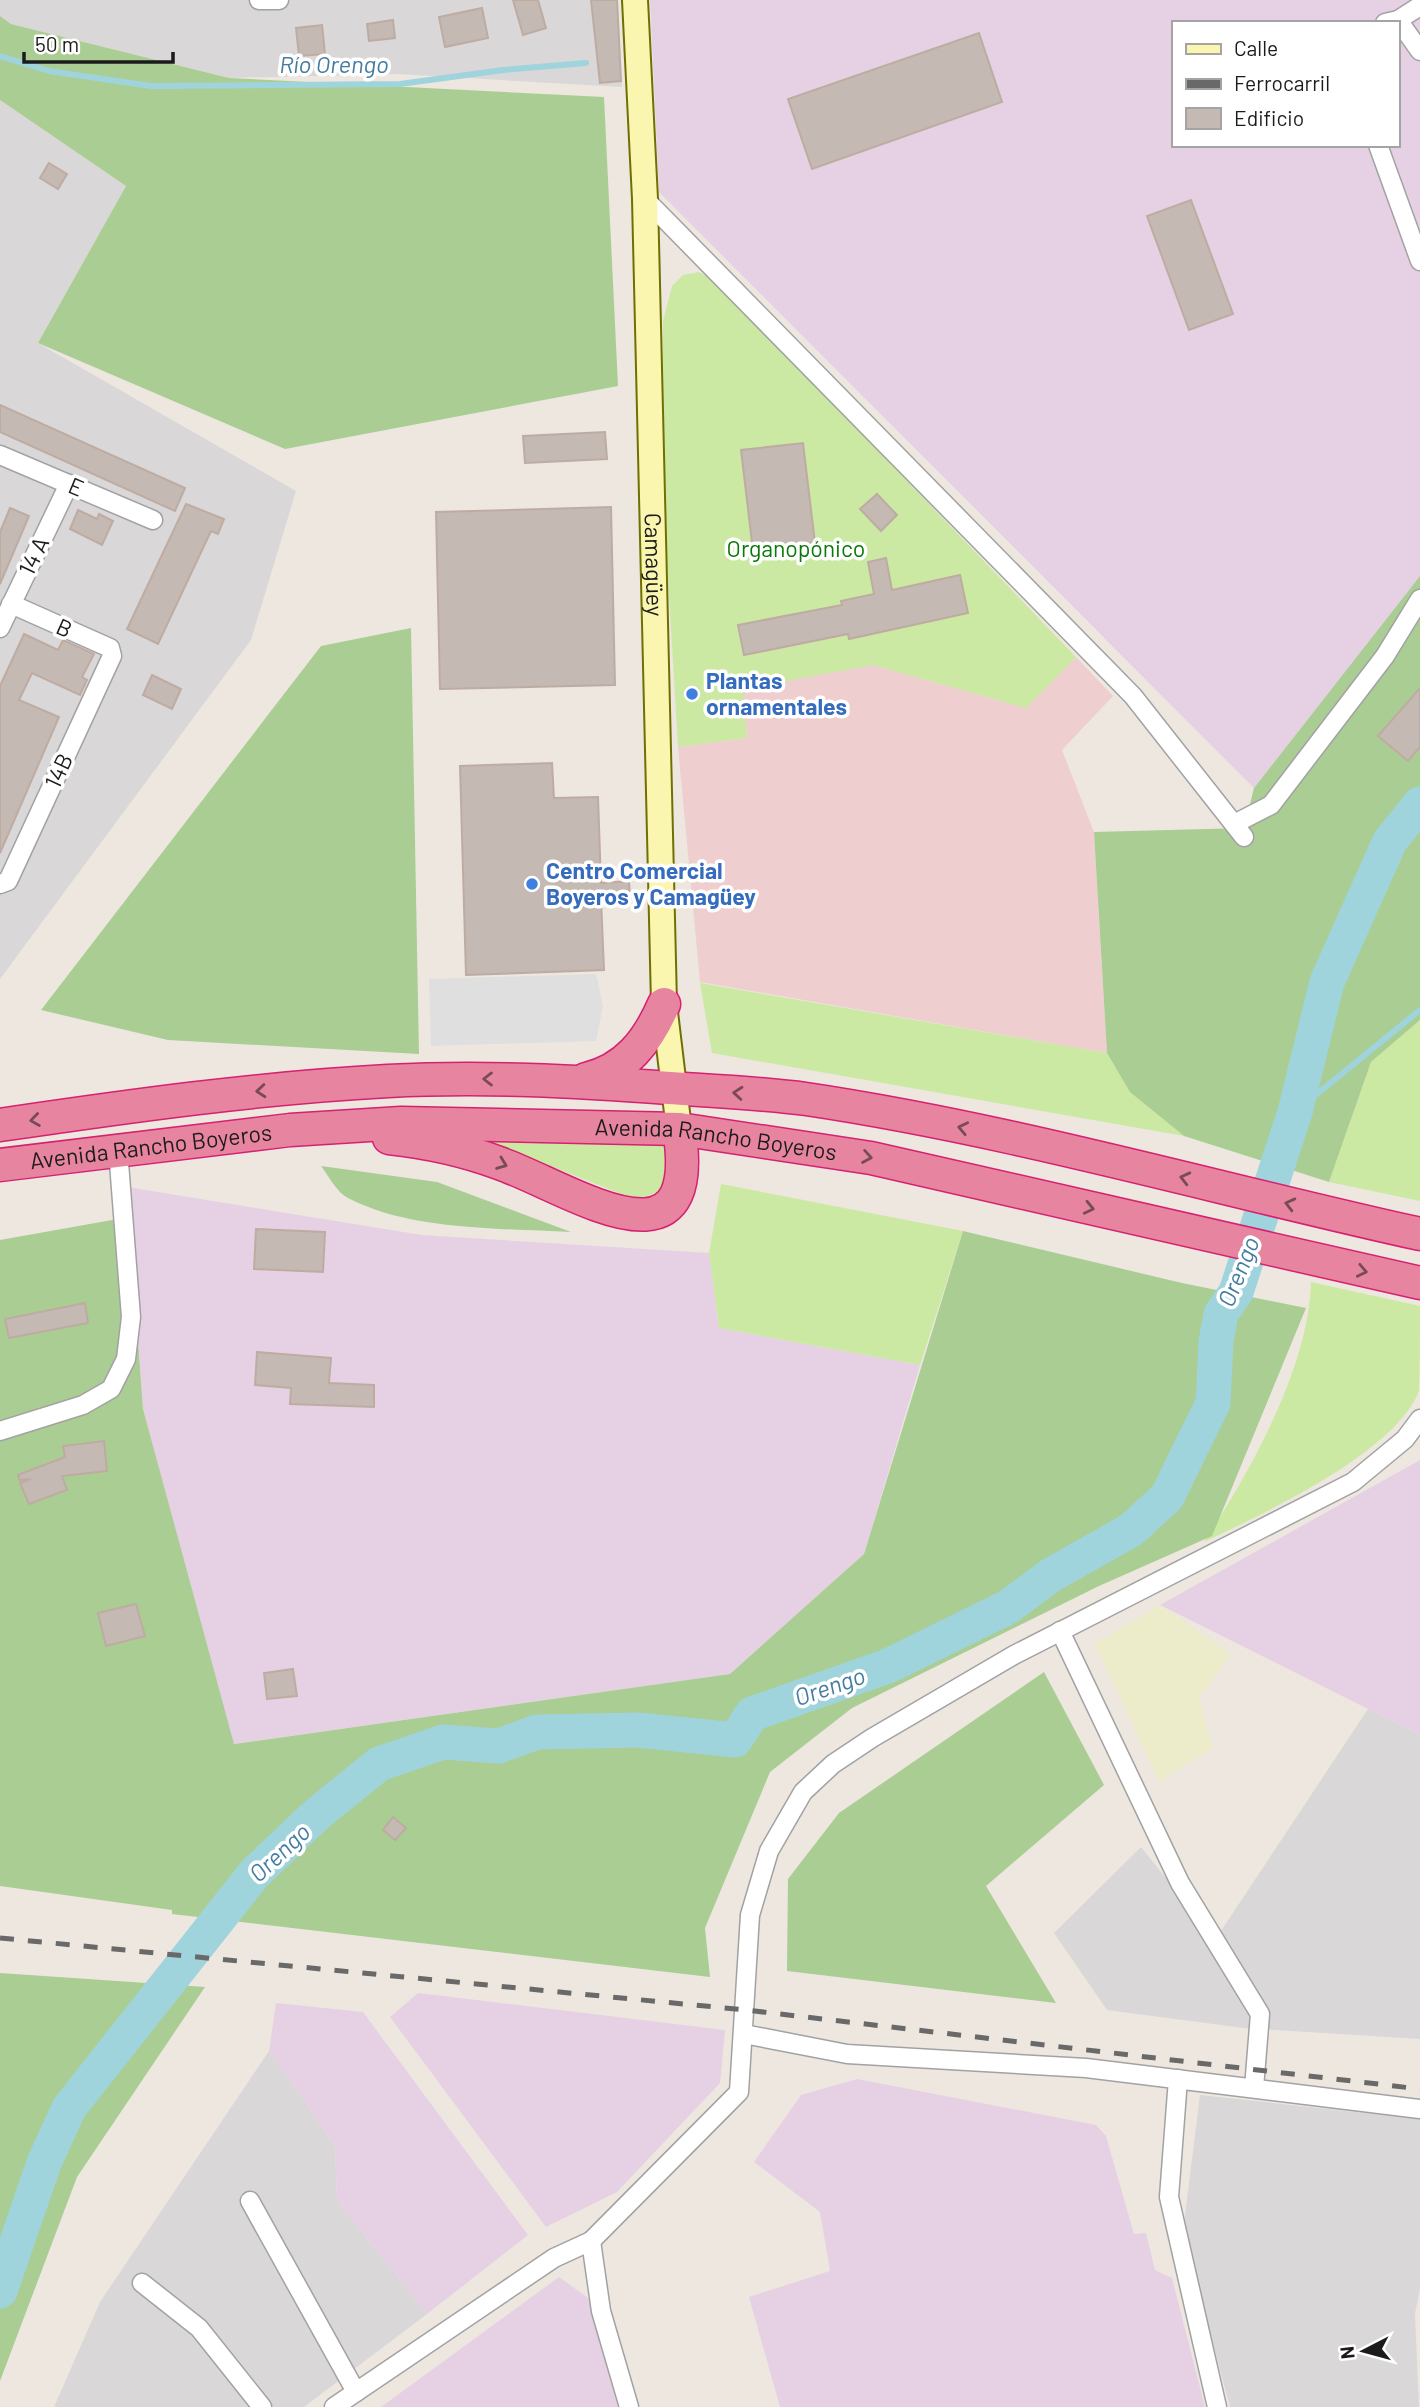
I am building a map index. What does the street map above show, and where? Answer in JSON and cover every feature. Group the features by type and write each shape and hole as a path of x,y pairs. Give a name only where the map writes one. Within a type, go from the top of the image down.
{"highway":[{"path":"556,1079 582,1080 616,1068 643,1043 664,1004"},
{"name":"Avenida Rancho Boyeros","path":"0,1125 201,1096 294,1088 388,1081 556,1079 803,1099 895,1114 1068,1150 1420,1234"},
{"name":"Avenida Rancho Boyeros","path":"0,1166 290,1130 472,1123 679,1129 871,1158 1420,1283"},
{"path":"290,1130 399,1139 465,1152 502,1164 614,1212 643,1216 663,1210 678,1192 683,1166 679,1129"}],"main road":[{"name":"Camagüey","path":"635,0 645,199 647,404 664,1004 679,1129"}],"street":[{"path":"259,0 279,0"},
{"path":"1392,21 1420,6"},
{"path":"1399,28 1420,51"},
{"path":"1379,147 1420,261"},
{"path":"645,199 1133,696 1239,831 1271,805 1385,656 1420,599"},
{"name":"E","path":"0,455 153,520"},
{"name":"14 A","path":"0,628 69,484"},
{"name":"B","path":"11,604 110,648 112,656"},
{"name":"14B","path":"2,884 112,656"},
{"path":"0,1431 53,1416 102,1395 111,1389 126,1359 131,1317 118,1150"},
{"path":"334,2407 554,2258 591,2241 738,2092 750,1915 769,1851 803,1792 833,1764 872,1738 1060,1631 1353,1482 1405,1439 1420,1419"},
{"path":"1060,1631 1180,1882 1259,2014 1254,2088"},
{"path":"744,2034 847,2054 1086,2068 1420,2109"},
{"path":"1178,2079 1169,2197 1217,2407"},
{"path":"250,2201 356,2392"},
{"path":"591,2241 601,2311 629,2407"},
{"path":"142,2283 199,2328 262,2407"}],"shaded area":[{"path":"0,0 618,0 622,87 398,74 229,78 11,24 0,16"},
{"path":"650,0 1420,0 1420,576 1254,788 659,192"},
{"path":"0,100 126,186 38,343 296,491 251,640 0,979"},
{"path":"1076,657 1113,696 1062,750 1094,832 1107,1053 700,982 678,747 747,738 742,689 873,665 1026,708"},
{"path":"596,974 603,1006 596,1041 431,1046 429,979"},
{"path":"127,1187 422,1235 709,1253 719,1328 920,1365 864,1554 730,1674 233,1744 143,1409"},
{"path":"1420,1460 1420,1735 1160,1605"},
{"path":"1368,1709 1420,1735 1420,2039 1244,2028 1107,2010 1054,1933 1141,1847 1215,1940"},
{"path":"418,1993 725,2030 720,2083 617,2192 546,2227 390,2017"},
{"path":"276,2003 363,2012 528,2235 427,2314 337,2201 335,2146 269,2051"},
{"path":"269,2051 335,2146 337,2201 427,2314 304,2407 54,2407 100,2302"},
{"path":"857,2079 1096,2125 1106,2136 1134,2234 1146,2233 1155,2270 1172,2278 1205,2407 780,2407 749,2297 830,2271 820,2212 754,2162 801,2095"},
{"path":"1200,2095 1420,2119 1420,2288 1415,2314 1419,2407 1230,2407 1183,2231"},
{"path":"559,2277 588,2298 618,2407 381,2407"}],"green space":[{"path":"0,16 11,24 229,78 604,97 618,386 285,449 38,343 126,186 0,100"},
{"name":"Organopónico","path":"699,272 714,280 1076,657 1026,708 873,665 743,689 747,738 678,747 662,478 663,321 672,286 683,275"},
{"path":"1420,576 1420,1020 1371,1062 1329,1182 1184,1136 1130,1092 1107,1053 1094,832 1244,828 1254,788"},
{"path":"411,628 419,1054 168,1040 41,1010 321,646"},
{"path":"700,983 1107,1053 1131,1092 1184,1136 712,1053"},
{"path":"1420,1020 1420,1201 1329,1182 1371,1062"},
{"path":"481,1139 657,1140 663,1145 668,1156 664,1188 643,1199 619,1193"},
{"path":"321,1166 437,1182 571,1232 457,1226 400,1217 344,1196"},
{"path":"721,1184 963,1231 920,1365 719,1328 709,1253"},
{"path":"129,1217 143,1409 234,1744 730,1674 864,1554 963,1231 1182,1283 1306,1308 1212,1536 1099,1586 852,1708 770,1772 705,1928 710,1977 172,1914 172,1910 0,1886 0,1240"},
{"path":"1311,1282 1420,1306 1419,1391 1405,1414 1384,1437 1356,1459 1292,1498 1204,1542 1240,1484 1274,1418 1300,1349 1308,1315"},
{"path":"1160,1605 1231,1654 1199,1698 1213,1748 1159,1782 1095,1644"},
{"path":"1044,1672 1104,1785 986,1886 1056,2003 787,1971 788,1879 839,1813"},
{"path":"0,1973 205,1987 77,2177 0,2381"}],"building":[{"path":"513,0 538,0 546,28 523,35"},
{"path":"591,0 617,0 621,81 600,83"},
{"path":"482,8 488,38 445,47 439,17"},
{"path":"393,20 395,38 369,41 367,24"},
{"path":"322,25 325,54 299,56 296,28"},
{"path":"979,33 1002,102 812,169 788,99"},
{"path":"49,163 67,174 58,189 40,178"},
{"path":"1191,200 1233,314 1189,330 1147,216"},
{"path":"0,405 185,488 175,511 0,432"},
{"path":"605,432 607,459 525,463 523,436"},
{"path":"803,443 815,543 753,551 741,450"},
{"path":"877,494 897,515 881,531 860,509"},
{"path":"186,504 224,519 218,534 211,531 158,644 127,629"},
{"path":"611,507 615,685 440,689 436,512"},
{"path":"10,508 29,516 0,584 0,532"},
{"path":"78,510 97,519 99,514 113,521 102,545 70,529"},
{"path":"886,558 892,590 960,575 968,613 849,639 848,634 744,655 738,625 842,605 841,601 874,594 868,562"},
{"path":"24,634 58,650 63,640 94,654 82,677 87,680 80,695 32,673 19,700 59,717 0,853 0,686"},
{"path":"152,675 181,689 172,709 143,695"},
{"path":"1420,688 1420,747 1408,761 1378,736"},
{"name":"Centro Comercial Boyeros y Camagüey","path":"552,763 554,798 598,797 601,883 629,881 630,896 601,898 604,970 466,975 460,766"},
{"path":"256,1229 325,1232 323,1272 254,1269"},
{"path":"85,1303 88,1323 9,1338 5,1319"},
{"path":"257,1352 331,1358 329,1383 374,1385 374,1407 290,1404 291,1388 255,1385"},
{"path":"104,1441 107,1471 62,1476 67,1490 29,1504 20,1483 31,1479 19,1480 18,1475 65,1457 63,1446"},
{"path":"136,1604 145,1636 106,1646 98,1613"},
{"path":"293,1669 297,1696 267,1699 264,1673"},
{"path":"393,1817 406,1828 395,1840 383,1830"}],"waterway":[{"name":"Río Orengo","path":"0,56 49,71 151,86 400,84 503,70 586,63"},
{"name":"Orengo","path":"0,2291 44,2163 69,2108 254,1874 316,1815 379,1764 443,1742 499,1746 537,1732 638,1730 735,1740 752,1714 888,1666 1008,1607 1051,1575 1131,1530 1167,1497 1213,1403 1216,1342 1221,1314 1236,1292 1295,1112 1327,982 1390,841 1420,804"},
{"path":"1295,1112 1420,1010"}],"railway":[{"path":"0,1938 746,2010 1420,2089"}],"place":[{"name":"Plantas ornamentales","path":"692,694"},
{"name":"Centro Comercial Boyeros y Camagüey","path":"532,884"}]}
